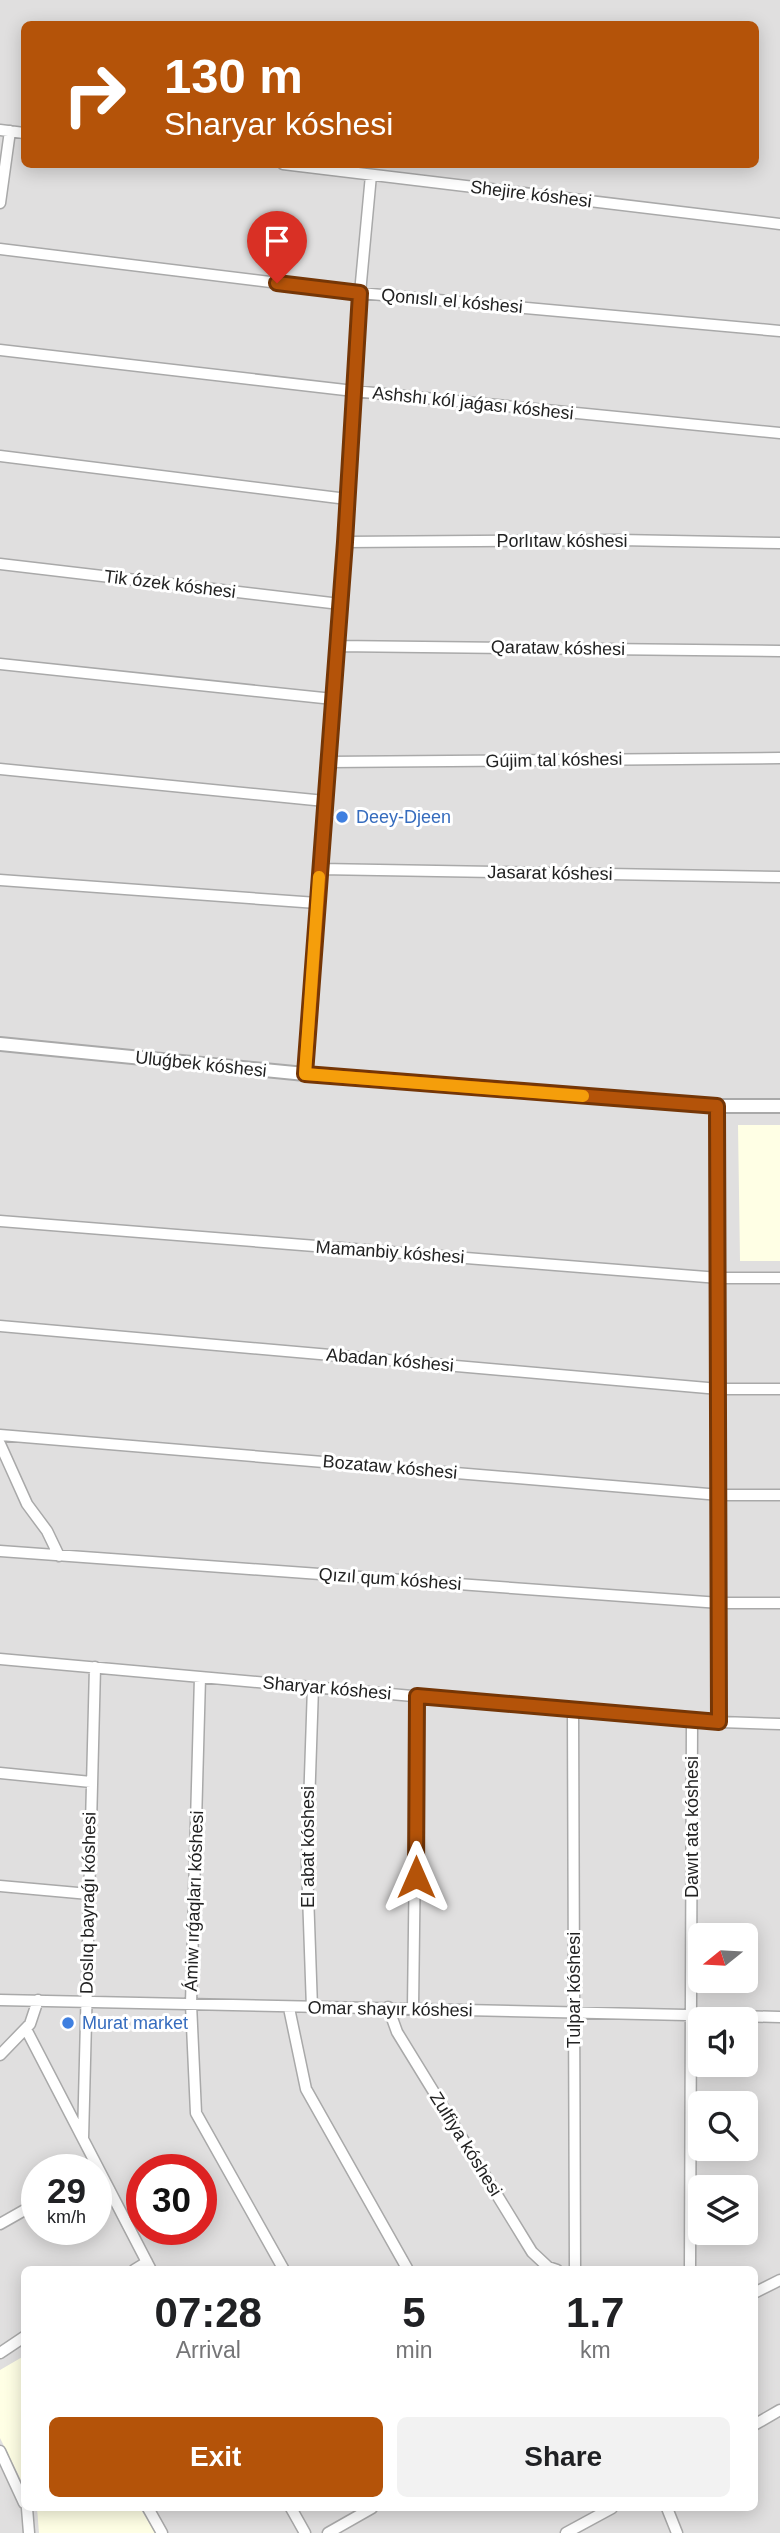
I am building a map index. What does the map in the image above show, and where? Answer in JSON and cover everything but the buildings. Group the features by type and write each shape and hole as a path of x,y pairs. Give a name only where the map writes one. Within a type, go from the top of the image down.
{"street":[{"path":"0,202 5,131"},
{"name":"Shejire kóshesi","path":"315,168 780,224"},
{"path":"305,1074 345,542 360,293 371,175"},
{"name":"Qonıslı el kóshesi","path":"0,249 360,293 780,331"},
{"name":"Ashshı kól jaǵası kóshesi","path":"0,351 354,391 780,433"},
{"path":"0,456 347,499"},
{"name":"Porlıtaw kóshesi","path":"345,542 618,540 780,543"},
{"name":"Tik ózek kóshesi","path":"0,564 340,604"},
{"name":"Qarataw kóshesi","path":"336,646 780,651"},
{"path":"0,664 333,699"},
{"name":"Gújim tal kóshesi","path":"328,762 780,758"},
{"path":"0,769 325,801"},
{"name":"Jasarat kóshesi","path":"320,869 780,877"},
{"path":"0,880 317,903"},
{"name":"Uluǵbek kóshesi","path":"0,1044 305,1074 717,1106 780,1106"},
{"path":"717,1106 719,1722"},
{"name":"Mamanbiy kóshesi","path":"0,1222 719,1278 780,1278"},
{"name":"Abadan kóshesi","path":"0,1326 719,1389 780,1389"},
{"name":"Bozataw kóshesi","path":"0,1435 720,1495 780,1495"},
{"path":"0,1444 27,1504 47,1531 59,1556"},
{"name":"Qızıl qum kóshesi","path":"0,1551 720,1602 780,1603"},
{"name":"Sharyar kóshesi","path":"0,1659 692,1721 780,1724"},
{"name":"Doslıq bayraǵı kóshesi","path":"83,2139 95,1667"},
{"name":"Ámiw ırǵaqları kóshesi","path":"200,1677 191,2004 196,2113 282,2266"},
{"name":"El abat kóshesi","path":"312,2008 307,1865 313,1687"},
{"path":"413,2008 417,1696"},
{"name":"Tulpar kóshesi","path":"573,1710 575,2266"},
{"name":"Dawıt ata kóshesi","path":"692,1721 692,2007"},
{"path":"0,1773 91,1782"},
{"path":"0,1886 89,1894"},
{"name":"Omar shayır kóshesi","path":"0,2000 289,2008 388,2007 688,2014"},
{"path":"0,2055 26,2028 38,2000"},
{"name":"Zulfiya kóshesi","path":"388,2007 397,2032 533,2252 547,2266"},
{"path":"289,2008 306,2090 406,2266"},
{"name":"Omar shayır kóshesi","path":"758,2016 780,2017"},
{"name":"Doslıq bayraǵı kóshesi","path":"26,2028 90,2154"},
{"name":"Dawıt ata kóshesi","path":"690,2266 692,2077"},
{"name":"Doslıq bayraǵı kóshesi","path":"112,2197 149,2266"},
{"path":"2,2219 21,2210"},
{"path":"758,2291 780,2280"},
{"path":"0,2353 21,2339"},
{"path":"758,2423 780,2410"},
{"path":"0,2451 21,2495"},
{"path":"27,2511 29,2533"},
{"path":"150,2511 162,2533"},
{"path":"293,2511 305,2533"},
{"path":"328,2533 367,2511"},
{"path":"566,2533 606,2511"},
{"path":"668,2511 677,2533"}],"shaded area":[{"path":"0,0 780,0 780,2533 0,2533"},
{"path":"738,1125 780,1125 780,1261 740,1261"},
{"path":"21,2358 21,2480 0,2438 0,2370"},
{"path":"37,2511 142,2511 155,2533 39,2533"}],"slow traffic":[{"path":"319,877 305,1074 583,1096"}],"place":[{"name":"Deey-Djeen","path":"342,817"},
{"name":"Murat market","path":"68,2023"}],"route":[{"path":"277,283 360,293 345,542 305,1074 717,1106 719,1722 417,1696 416,1877"}]}
